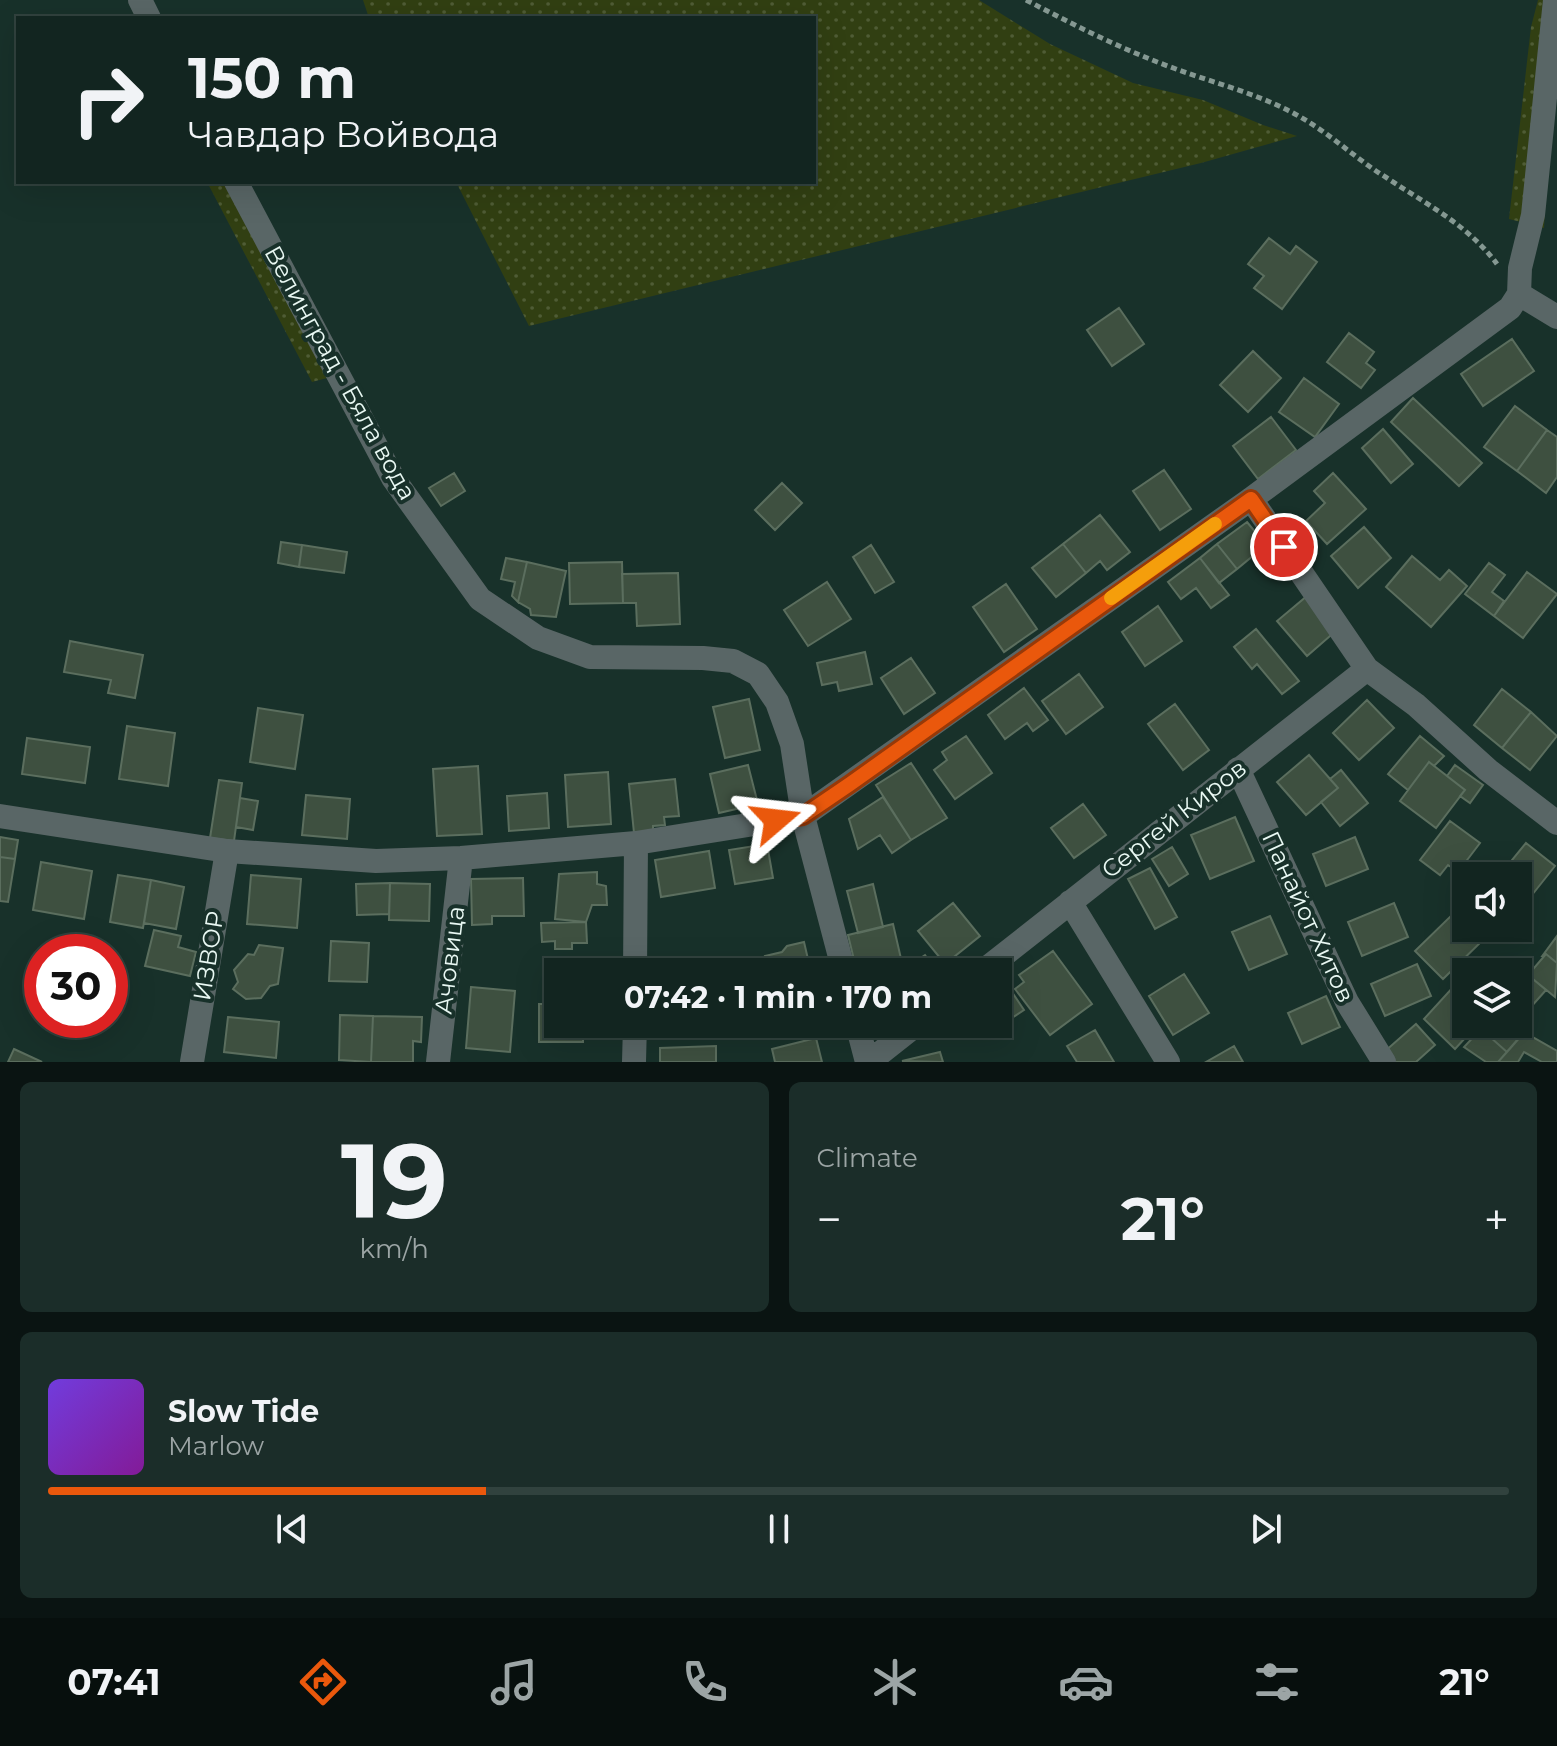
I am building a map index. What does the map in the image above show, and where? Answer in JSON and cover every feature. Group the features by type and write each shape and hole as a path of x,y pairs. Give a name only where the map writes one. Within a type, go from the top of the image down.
{"street":[{"path":"0,816 227,851 376,861 461,858 636,843 803,816 1251,499 1510,308 1519,294 1520,268 1533,215 1555,0"},
{"name":"Велинград - Бяла вода","path":"237,184 393,478 480,599 538,638 590,657 718,659 733,661 758,674 777,702 792,744 803,816"},
{"path":"1519,294 1557,317"},
{"path":"1251,499 1367,669 1416,705 1488,770 1557,823"},
{"name":"Сергей Киров","path":"1000,958 1367,669"},
{"name":"Панайот Хитов","path":"1238,769 1347,1002 1384,1062"},
{"path":"803,816 840,958"},
{"path":"635,958 636,843"},
{"name":"ИЗВОР","path":"192,1062 227,851"},
{"name":"Ачовица","path":"438,1062 461,858"},
{"path":"1070,902 1168,1062"},
{"path":"634,1062 635,1038"},
{"path":"861,1038 868,1062 899,1038"}],"path":[{"path":"1026,0 1107,43 1251,94 1307,121 1377,172 1446,214 1489,253 1519,294"}],"green space":[{"path":"363,0 979,0 1050,44 1133,83 1203,100 1297,136 1201,163 529,326 457,184 816,184 816,16 368,16"},
{"path":"1538,0 1557,0 1544,228 1509,219 1531,27"},
{"path":"208,184 245,184 346,373 312,382"}],"building":[{"path":"1269,238 1290,254 1296,246 1317,262 1282,309 1254,288 1264,276 1248,264"},
{"path":"1119,308 1144,344 1112,366 1087,330"},
{"path":"1349,333 1374,352 1366,363 1375,370 1361,388 1327,362"},
{"path":"1512,339 1534,371 1483,406 1461,374"},
{"path":"1253,351 1281,378 1248,412 1220,385"},
{"path":"1304,378 1339,404 1315,437 1279,412"},
{"path":"1413,398 1482,463 1459,486 1391,422"},
{"path":"1515,406 1547,430 1517,471 1484,447"},
{"path":"1271,417 1296,450 1258,479 1233,446"},
{"path":"1383,429 1413,464 1391,483 1362,448"},
{"path":"1547,430 1557,437 1557,477 1546,493 1517,471"},
{"path":"1164,470 1191,509 1160,530 1133,491"},
{"path":"454,473 465,491 441,506 429,488"},
{"path":"1333,473 1366,509 1327,544 1306,521 1325,503 1314,491"},
{"path":"782,483 802,503 775,530 755,510"},
{"path":"1100,515 1130,552 1107,570 1100,561 1086,573 1063,544"},
{"path":"1247,522 1266,545 1237,569 1217,544"},
{"path":"1364,527 1391,558 1358,588 1331,556"},
{"path":"281,542 302,545 299,567 278,563"},
{"path":"1063,544 1086,573 1056,597 1032,568"},
{"path":"1217,544 1237,569 1219,583 1200,558"},
{"path":"302,545 347,552 344,573 299,567"},
{"path":"871,545 894,582 875,593 853,557"},
{"path":"1412,556 1440,580 1449,570 1467,586 1431,627 1386,587"},
{"path":"506,558 527,562 518,602 512,596 515,582 501,579"},
{"path":"1200,558 1229,595 1211,608 1196,588 1181,599 1168,582"},
{"path":"527,562 566,571 556,617 531,615 530,609 518,602"},
{"path":"622,562 623,603 570,604 569,563"},
{"path":"1489,563 1505,575 1492,592 1504,601 1494,616 1465,594"},
{"path":"1527,572 1557,594 1523,638 1494,616"},
{"path":"678,573 680,624 637,626 636,603 623,603 622,574"},
{"path":"827,582 851,619 808,646 784,610"},
{"path":"1006,584 1037,629 1004,652 973,607"},
{"path":"1307,596 1337,630 1307,656 1277,621"},
{"path":"1158,606 1182,641 1145,666 1122,632"},
{"path":"1256,629 1299,681 1282,694 1257,664 1252,669 1234,647"},
{"path":"70,641 143,655 135,698 108,693 111,680 64,672"},
{"path":"865,652 872,684 839,691 837,682 822,685 817,663"},
{"path":"911,658 935,693 904,714 881,678"},
{"path":"1079,674 1103,707 1066,734 1042,701"},
{"path":"1024,688 1048,720 1033,731 1027,723 1005,739 988,715"},
{"path":"1502,689 1531,712 1502,748 1474,725"},
{"path":"749,699 760,750 725,758 713,707"},
{"path":"1367,700 1394,728 1359,760 1333,733"},
{"path":"1175,704 1209,750 1183,770 1148,724"},
{"path":"258,708 303,715 295,769 250,762"},
{"path":"1531,712 1557,736 1530,770 1502,748"},
{"path":"127,726 175,733 168,786 119,779"},
{"path":"966,736 992,773 955,799 934,770 947,760 942,752"},
{"path":"1420,736 1444,756 1434,766 1429,762 1408,790 1388,774"},
{"path":"27,738 90,747 85,783 22,774"},
{"path":"1309,755 1338,788 1306,815 1277,782"},
{"path":"1429,762 1465,790 1436,828 1400,801"},
{"path":"911,763 947,818 911,840 876,785"},
{"path":"748,765 758,804 719,813 710,774"},
{"path":"1455,765 1483,785 1470,803 1460,796 1465,790 1447,776"},
{"path":"478,766 482,834 437,836 433,769"},
{"path":"1341,770 1368,803 1340,826 1321,802 1338,788 1330,779"},
{"path":"608,772 611,824 568,827 565,775"},
{"path":"675,779 679,816 664,817 665,825 653,826 653,831 634,833 629,784"},
{"path":"219,780 242,783 234,841 210,838"},
{"path":"547,793 549,828 509,831 507,796"},
{"path":"306,795 350,799 347,839 302,835"},
{"path":"883,797 911,840 892,853 880,835 858,849 849,819"},
{"path":"240,798 258,801 253,830 236,827"},
{"path":"1083,804 1106,835 1074,858 1051,828"},
{"path":"1235,817 1254,861 1210,879 1191,835"},
{"path":"1450,821 1480,843 1466,862 1452,862 1452,868 1448,865 1440,875 1420,860"},
{"path":"0,837 18,840 15,859 0,857"},
{"path":"1355,837 1368,869 1326,886 1313,854"},
{"path":"1526,843 1555,866 1532,895 1532,862 1510,862"},
{"path":"767,844 773,878 735,884 729,850"},
{"path":"1172,847 1188,874 1169,886 1152,859"},
{"path":"709,851 715,888 661,897 655,860"},
{"path":"0,857 15,859 8,902 0,901"},
{"path":"41,862 92,871 84,919 33,910"},
{"path":"1150,868 1177,917 1155,929 1128,879"},
{"path":"597,872 597,884 606,886 607,905 592,905 586,922 555,919 559,874"},
{"path":"118,875 151,880 143,928 110,922"},
{"path":"251,875 301,879 297,928 247,924"},
{"path":"523,878 524,916 492,916 492,924 472,925 471,879"},
{"path":"151,880 184,887 176,929 144,923"},
{"path":"390,883 430,884 429,921 389,920"},
{"path":"390,883 389,914 357,915 356,884"},
{"path":"873,884 883,927 858,933 847,891"},
{"path":"953,903 980,936 952,958 940,958 918,931"},
{"path":"1394,903 1408,937 1362,956 1348,922"},
{"path":"1452,915 1452,942 1481,942 1465,958 1452,958 1452,970 1443,979 1415,951"},
{"path":"1270,916 1287,954 1249,970 1232,932"},
{"path":"586,922 587,943 572,943 572,949 555,949 555,941 542,942 541,923"},
{"path":"893,924 901,958 854,958 848,935"},
{"path":"154,930 181,936 178,947 196,952 190,976 145,966"},
{"path":"1557,936 1557,963 1543,955"},
{"path":"331,941 369,943 367,982 329,981"},
{"path":"804,942 808,958 766,958 782,952 787,946"},
{"path":"259,945 283,948 278,984 270,986 261,998 246,999 233,989 238,982 234,970 248,954 254,955"},
{"path":"1053,951 1092,1004 1050,1035 1015,989 1024,982 1019,975"},
{"path":"1546,954 1557,963 1555,997 1532,978 1532,970"},
{"path":"1417,964 1431,996 1385,1016 1371,984"},
{"path":"1184,974 1209,1013 1173,1035 1149,996"},
{"path":"1532,978 1546,990 1532,1006"},
{"path":"471,987 515,991 510,1052 466,1048"},
{"path":"1452,988 1452,1038 1465,1038 1455,1049 1424,1019"},
{"path":"1012,992 1024,1010 1012,1018"},
{"path":"1326,996 1340,1027 1302,1044 1288,1013"},
{"path":"539,1004 544,1004 544,1038 583,1038 583,1042 539,1042"},
{"path":"340,1015 373,1016 371,1062 339,1060"},
{"path":"373,1016 422,1017 421,1042 413,1041 413,1062 371,1062"},
{"path":"228,1017 279,1022 276,1058 224,1052"},
{"path":"1416,1024 1435,1045 1416,1062 1393,1062 1384,1052"},
{"path":"1095,1030 1114,1062 1077,1062 1067,1046"},
{"path":"1532,1037 1557,1051 1557,1062 1542,1062 1524,1052 1518,1062 1498,1062 1519,1038"},
{"path":"816,1038 822,1062 775,1062 772,1049"},
{"path":"1472,1038 1491,1038 1507,1052 1498,1062 1486,1062 1464,1047"},
{"path":"1491,1038 1519,1038 1507,1052"},
{"path":"716,1046 716,1062 660,1062 660,1048"},
{"path":"1234,1046 1243,1062 1206,1062"},
{"path":"14,1049 42,1062 8,1062"},
{"path":"940,1052 943,1062 902,1061"}],"slow traffic":[{"path":"1111,598 1215,524"}],"route":[{"path":"776,820 803,816 1251,499 1284,547"}]}
